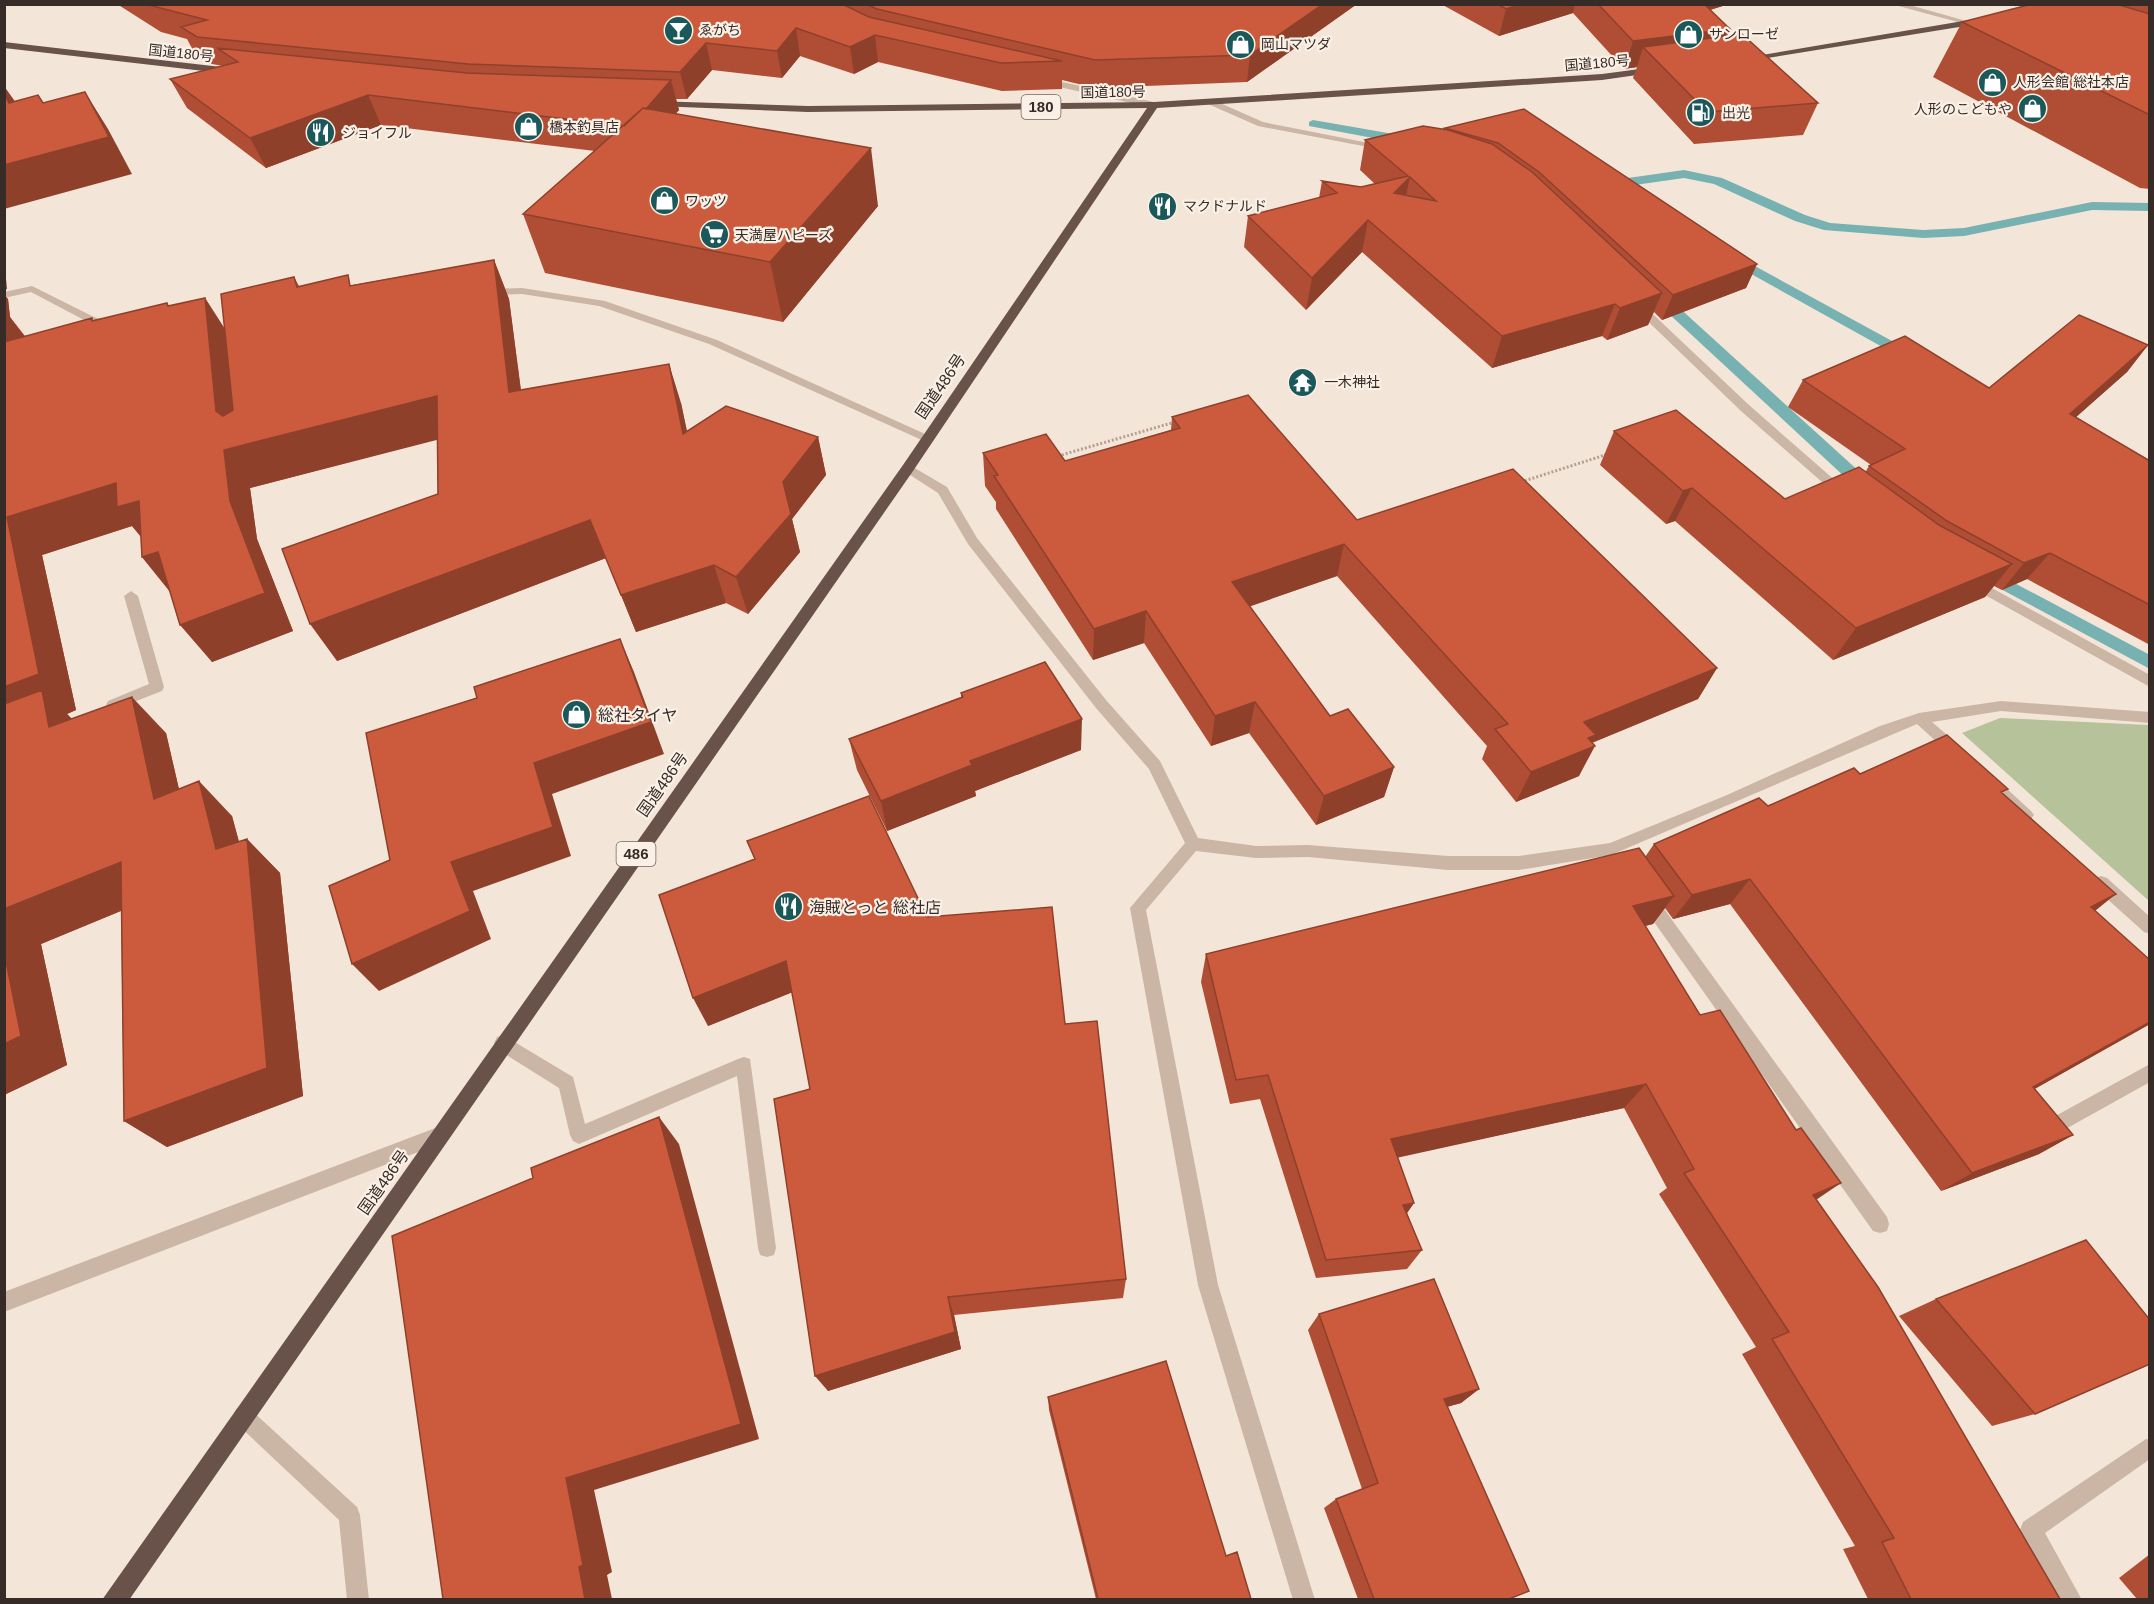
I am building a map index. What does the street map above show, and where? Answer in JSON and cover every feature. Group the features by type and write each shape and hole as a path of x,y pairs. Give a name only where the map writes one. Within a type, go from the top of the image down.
{"highway":[{"path":"1735,60 1996,18"},
{"name":"国道180号","path":"4,45 243,73"},
{"name":"国道180号","path":"643,103 808,109 1154,105 1602,77 1668,69"},
{"name":"国道486号","path":"114,1599 908,468 1154,105"}],"street":[{"path":"1895,4 1987,28"},
{"path":"1038,79 1154,105"},
{"path":"1211,102 1261,124 1397,150"},
{"path":"4,295 32,289 90,319 120,325"},
{"path":"475,292 522,291 601,303 713,342 928,438"},
{"path":"1628,296 1746,408 1850,500"},
{"path":"908,468 943,490 972,541 1101,704 1155,765 1193,844"},
{"path":"1963,577 2150,682"},
{"path":"103,709 157,687 131,596"},
{"path":"1193,844 1256,852 1308,851 1448,863 1519,863 1614,854 1885,730 1919,718 2001,706 2150,718"},
{"path":"1919,718 2034,822"},
{"path":"1193,844 1138,908 1208,1286 1304,1599"},
{"path":"2088,871 2150,927"},
{"path":"1638,888 1880,1224"},
{"path":"503,1043 567,1083 579,1135 744,1065 767,1248"},
{"path":"2055,1125 2150,1072"},
{"path":"4,1302 438,1136"},
{"path":"243,1416 349,1515 358,1599"},
{"path":"2071,1599 2031,1530 2146,1449"}],"path":[{"path":"1055,457 1178,421"},
{"path":"1511,486 1611,453"}],"green space":[{"path":"2000,718 2149,725 2149,901 1962,733"}],"building":[{"path":"145,4 842,4 869,17 1062,61 1001,63 875,35 850,47 796,28 777,51 706,43 680,72 468,64 197,37 181,27 207,20"},
{"path":"866,4 1323,4 1250,55 1095,60 877,9"},
{"path":"1497,4 1521,4 1506,9"},
{"path":"1598,4 1704,4 1730,29 1633,41"},
{"path":"2032,4 2116,4 2150,14 2150,115 1962,22"},
{"path":"1742,34 1818,103 1707,112 1643,47"},
{"path":"217,48 467,73 671,80 646,109 643,108 624,126 368,95 250,138 170,79 238,62"},
{"path":"85,92 109,137 4,165 4,93 9,103 38,95 43,103"},
{"path":"643,108 871,148 770,262 523,214"},
{"path":"1524,109 1757,264 1673,295 1539,172 1498,143 1445,128"},
{"path":"1423,126 1448,130 1492,144 1532,172 1662,293 1620,308 1615,304 1502,336 1368,220 1312,278 1248,216 1337,193 1322,181 1361,187 1408,176 1365,140","holes":["1410,177 1436,201 1394,193"]},
{"path":"494,260 509,392 669,364 683,434 726,406 818,437 783,482 791,514 736,577 714,565 621,595 590,520 310,624 282,549 438,494 437,396 224,450 230,501 265,593 180,625 158,552 142,557 139,501 117,507 116,483 7,517 39,674 4,687 4,342 92,318 92,321 167,303 168,306 205,298 216,411 223,416 233,410 221,294 294,277 297,287 348,275 350,286"},
{"path":"2079,315 2148,345 2070,414 2150,461 2150,605 2050,553 2024,563 1947,521 1869,466 1905,449 1803,380 1905,336 1989,388"},
{"path":"1248,395 1357,520 1513,469 1717,668 1584,722 1596,735 1588,738 1595,746 1531,772 1495,729 1508,724 1344,544 1232,582 1330,716 1348,709 1394,767 1324,796 1255,702 1215,716 1146,611 1094,629 994,476 998,475 983,453 1046,434 1065,461 1180,428 1172,417"},
{"path":"1676,410 1785,499 1859,467 1939,525 2012,564 1856,628 1692,488 1683,491 1614,431"},
{"path":"620,639 651,722 534,763 553,827 451,862 470,911 352,964 329,886 390,860 366,733 477,698 474,687"},
{"path":"1045,662 1082,719 970,761 972,765 881,801 849,739 963,697 961,693"},
{"path":"42,690 49,727 132,697 154,799 199,781 216,849 247,839 267,1068 124,1121 121,862 4,909 4,704"},
{"path":"1947,735 2008,789 2001,792 2116,894 2091,907 2150,960 2150,1022 2033,1087 2073,1135 1972,1173 1750,879 1692,895 1654,844 1759,798 1768,806 1854,768 1860,774"},
{"path":"869,796 927,917 1052,907 1065,1024 1097,1021 1126,1279 948,1297 955,1332 815,1376 774,1099 810,1089 786,961 693,998 659,895 755,859 747,841"},
{"path":"1639,848 1674,896 1633,906 1700,1015 1720,1010 1796,1130 1801,1128 1841,1183 1813,1195 1878,1287 2060,1599 1911,1599 1882,1542 1894,1538 1772,1339 1789,1332 1684,1173 1694,1169 1646,1084 1391,1139 1414,1203 1403,1205 1422,1250 1326,1260 1268,1075 1236,1080 1206,954"},
{"path":"4,951 21,1036 4,1044"},
{"path":"659,1117 741,1424 566,1478 583,1565 579,1567 585,1599 443,1599 392,1236 533,1178 531,1168"},
{"path":"2086,1240 2150,1320 2150,1364 2035,1414 1936,1299"},
{"path":"1434,1279 1479,1389 1444,1399 1529,1591 1509,1599 1374,1599 1336,1499 1378,1483 1319,1314"},
{"path":"1166,1361 1226,1556 1237,1552 1251,1599 1098,1599 1048,1397"}],"waterway":[{"path":"1313,124 1405,140"},
{"path":"1607,185 1684,174 1718,181 1800,218 1829,227 1923,234 1964,232 2092,206 2150,207"},
{"path":"1731,257 1909,356"},
{"path":"1659,297 1867,488"},
{"path":"1988,575 2150,663"}],"place":[{"name":"ゑがち","path":"678,30"},
{"name":"サンローゼ","path":"1688,34"},
{"name":"岡山マツダ","path":"1240,44"},
{"name":"人形会館 総社本店","path":"1992,82"},
{"name":"人形のこどもや","path":"2033,109"},
{"name":"出光","path":"1701,113"},
{"name":"橋本釣具店","path":"528,127"},
{"name":"ジョイフル","path":"321,133"},
{"name":"ワッツ","path":"664,201"},
{"name":"マクドナルド","path":"1162,206"},
{"name":"天満屋ハピーズ","path":"714,235"},
{"name":"一木神社","path":"1303,382"},
{"name":"総社タイヤ","path":"577,715"},
{"name":"海賊とっと 総社店","path":"788,907"}]}
